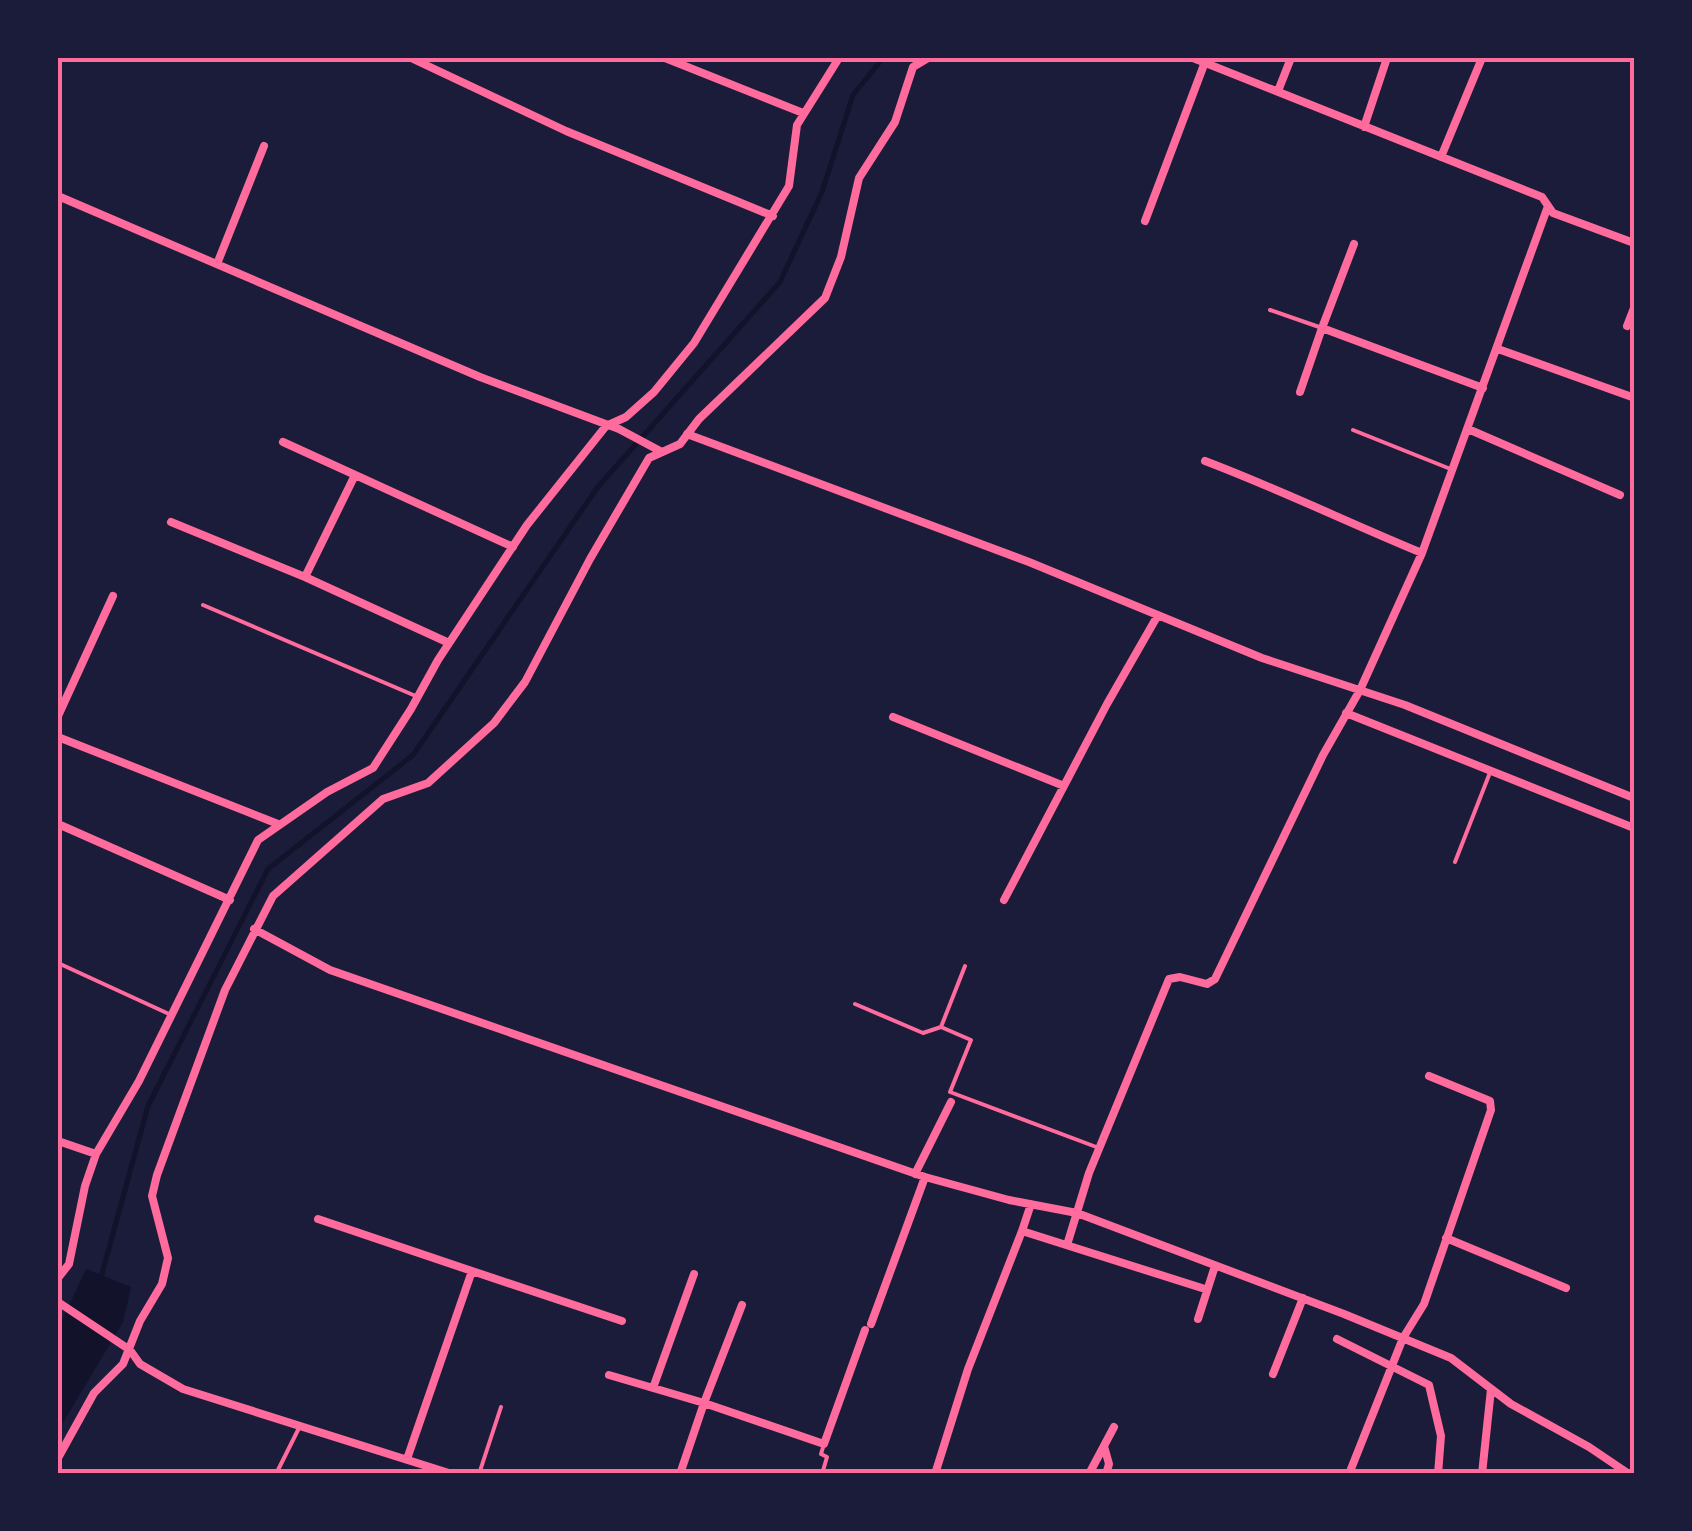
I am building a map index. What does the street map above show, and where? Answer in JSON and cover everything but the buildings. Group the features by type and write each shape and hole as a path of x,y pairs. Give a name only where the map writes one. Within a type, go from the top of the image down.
{"street":[{"path":"411,58 566,131 773,216"},
{"path":"666,58 803,113"},
{"path":"58,1278 69,1264 85,1186 96,1154 139,1081 258,840 373,768 449,642 514,547 606,426 626,418 654,392 694,343 790,186 798,126 839,58"},
{"path":"58,1458 94,1392 123,1364 140,1321 162,1284 168,1258 152,1196 157,1174 224,990 274,896 383,799 428,783 494,723 525,682 590,558 649,458 680,444 826,298 841,257 859,178 895,122 913,67 928,58"},
{"path":"1193,58 1542,197 1552,213 1634,244"},
{"path":"1278,91 1291,58"},
{"path":"1364,126 1387,58"},
{"path":"1441,157 1482,58"},
{"path":"1145,221 1205,62"},
{"path":"217,264 264,146"},
{"path":"58,196 480,377 619,429 662,452"},
{"path":"1067,1245 1099,1148 1169,979 1180,976 1207,984 1215,979 1360,690 1422,553 1548,206"},
{"path":"1300,392 1354,244"},
{"path":"1627,326 1634,308"},
{"path":"1322,328 1483,388"},
{"path":"1498,349 1632,397"},
{"path":"1468,429 1620,494"},
{"path":"687,434 1030,562 1262,658 1360,690 1634,798"},
{"path":"282,442 514,547"},
{"path":"1205,461 1422,553"},
{"path":"305,577 355,475"},
{"path":"171,522 449,642"},
{"path":"58,716 114,596"},
{"path":"1004,900 1158,615"},
{"path":"1346,712 1634,828"},
{"path":"892,717 1064,786"},
{"path":"58,737 278,824"},
{"path":"58,824 230,900"},
{"path":"254,929 330,970 915,1174 1077,1213 1303,1298 1451,1358 1491,1389 1629,1474"},
{"path":"1350,1474 1403,1338 1424,1304 1492,1106 1490,1101 1429,1076"},
{"path":"915,1174 950,1102"},
{"path":"58,1141 96,1154"},
{"path":"609,1375 824,1444 926,1177"},
{"path":"936,1474 968,1369 1031,1204"},
{"path":"318,1219 622,1321"},
{"path":"1022,1231 1205,1289"},
{"path":"1446,1238 1566,1288"},
{"path":"1198,1319 1215,1266"},
{"path":"407,1459 472,1271"},
{"path":"653,1388 694,1274"},
{"path":"1272,1374 1303,1298"},
{"path":"59,1303 130,1350 140,1364 183,1389 452,1474"},
{"path":"680,1474 742,1306"},
{"path":"1337,1340 1429,1386 1441,1436 1438,1474"},
{"path":"1482,1474 1491,1389"},
{"path":"1089,1474 1114,1427"},
{"path":"1104,1446 1109,1464 1106,1474"}],"lane":[{"path":"1270,310 1322,328"},
{"path":"1353,430 1453,470"},
{"path":"204,605 418,698"},
{"path":"1455,862 1492,770"},
{"path":"58,963 169,1014"},
{"path":"941,1027 965,966"},
{"path":"855,1004 924,1032 941,1027 970,1040 950,1092 1099,1148"},
{"path":"479,1474 501,1407"},
{"path":"276,1474 300,1426"},
{"path":"822,1474 827,1457 820,1454 824,1444"}],"shaded area":[{"path":"86,1269 131,1287 123,1322 58,1431 58,1329"}],"waterway":[{"path":"100,1281 148,1106 268,869 413,755 597,488 780,282 822,192 853,95 883,58"}]}
